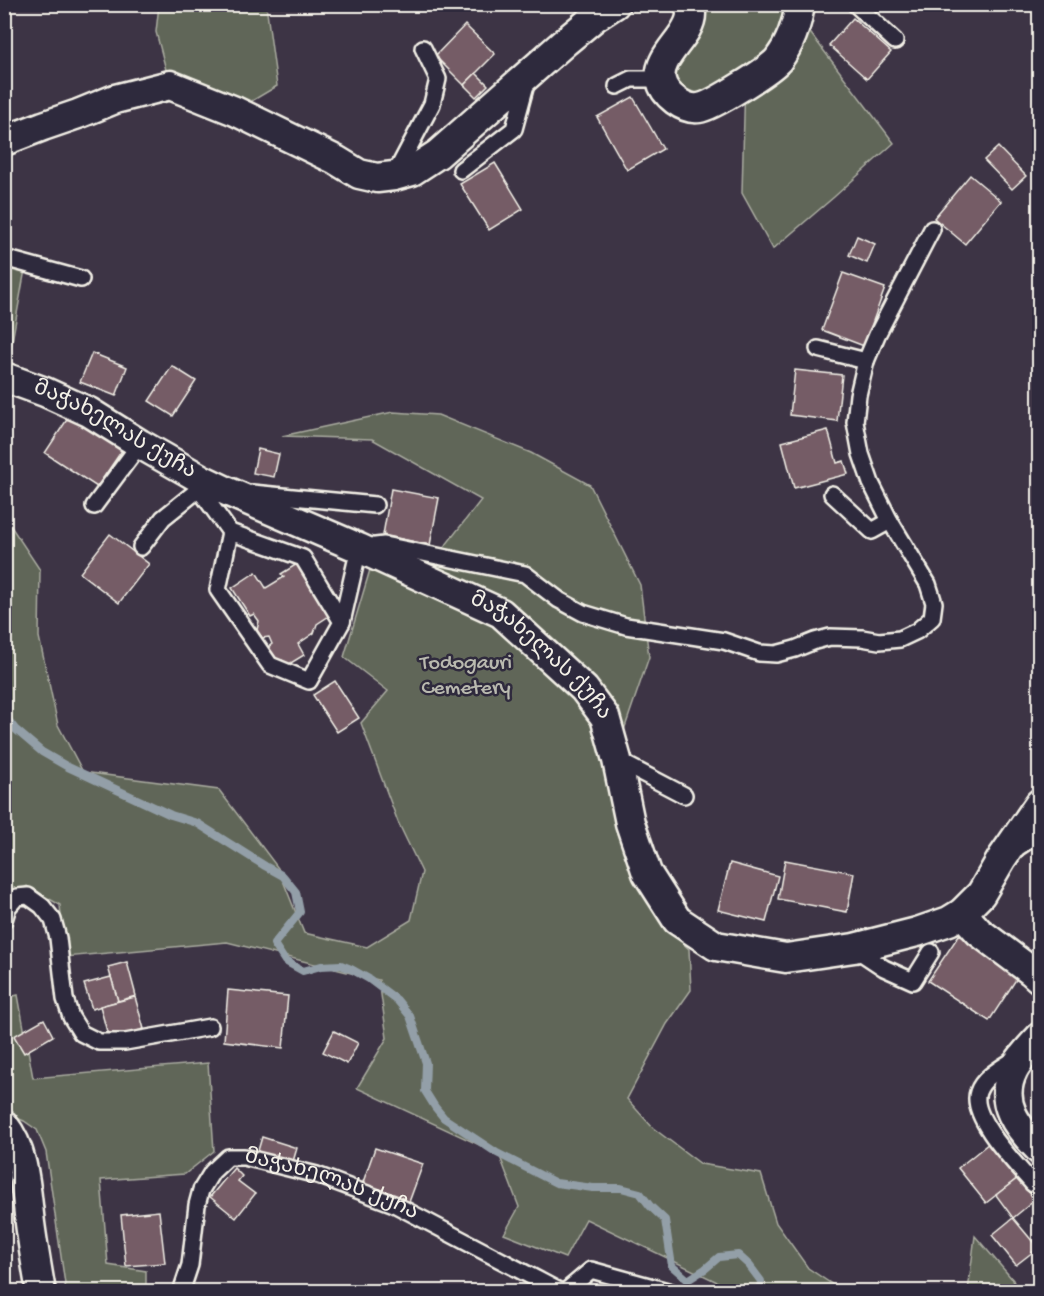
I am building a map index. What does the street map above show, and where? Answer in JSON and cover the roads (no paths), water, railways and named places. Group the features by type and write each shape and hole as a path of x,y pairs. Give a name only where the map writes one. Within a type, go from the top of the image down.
{"street":[{"path":"4,141 115,99 170,86 235,111 336,160 359,174 377,178 394,176 412,171 438,154 529,72 595,17 615,4"},
{"path":"689,4 691,16 685,31 662,66 661,79 665,89 674,99 689,107 700,108 722,98 776,62 788,45 797,23 800,4"},
{"name":"მაჭახელას ქუჩა","path":"4,377 89,412 209,486 358,548 501,613 584,689 604,717 617,760 630,823 647,873 677,920 716,946 786,958 854,948 936,927 962,914"},
{"path":"1040,803 1002,858 981,894 962,914 979,932 1040,979"},
{"path":"1034,1044 1013,1070 1007,1091 1009,1107 1016,1123 1026,1137 1040,1150"},
{"path":"4,1125 10,1131 20,1156 41,1292"}],"lane":[{"path":"855,4 895,41"},
{"path":"394,176 432,104 438,79 423,48"},
{"path":"461,170 514,129 529,72"},
{"path":"617,86 631,78 661,79"},
{"path":"209,486 230,532 218,590 270,665 309,681 342,622 358,548 384,545 525,574 559,600 583,613 626,626 724,641 759,653 776,654 830,637 879,641 900,639 916,631 932,618 934,603 928,584 890,521 871,483 861,454 855,422 858,395 866,361 932,229"},
{"path":"4,258 81,279"},
{"path":"818,349 866,361"},
{"path":"94,506 140,444"},
{"path":"141,547 163,518 209,486 375,505"},
{"path":"832,494 872,531 890,521"},
{"path":"230,532 303,558 342,622"},
{"path":"617,760 684,795"},
{"path":"1002,858 1040,833"},
{"path":"4,920 8,907 17,897 28,896 42,906 53,920 58,938 65,999 71,1017 81,1033 99,1042 125,1042 210,1027"},
{"path":"854,948 884,968 913,981 931,952"},
{"path":"1033,1184 991,1134 978,1112 977,1092 990,1075 1034,1044"},
{"name":"მაჭახელას ქუჩა","path":"181,1292 190,1265 201,1190 212,1172 228,1157 244,1156 317,1175 394,1204 563,1292 591,1270 672,1292"}],"waterway":[{"path":"4,715 15,729 42,752 68,767 171,815 197,823 283,876 296,892 300,912 274,944 285,961 303,971 321,966 341,965 369,979 397,1000 410,1016 426,1063 425,1091 444,1118 497,1153 556,1183 593,1188 621,1188 640,1193 665,1220 672,1266 688,1280 719,1257 738,1255 761,1281 759,1292"}],"park label":[{"name":"Todogauri Cemetery","path":"466,676"}]}
